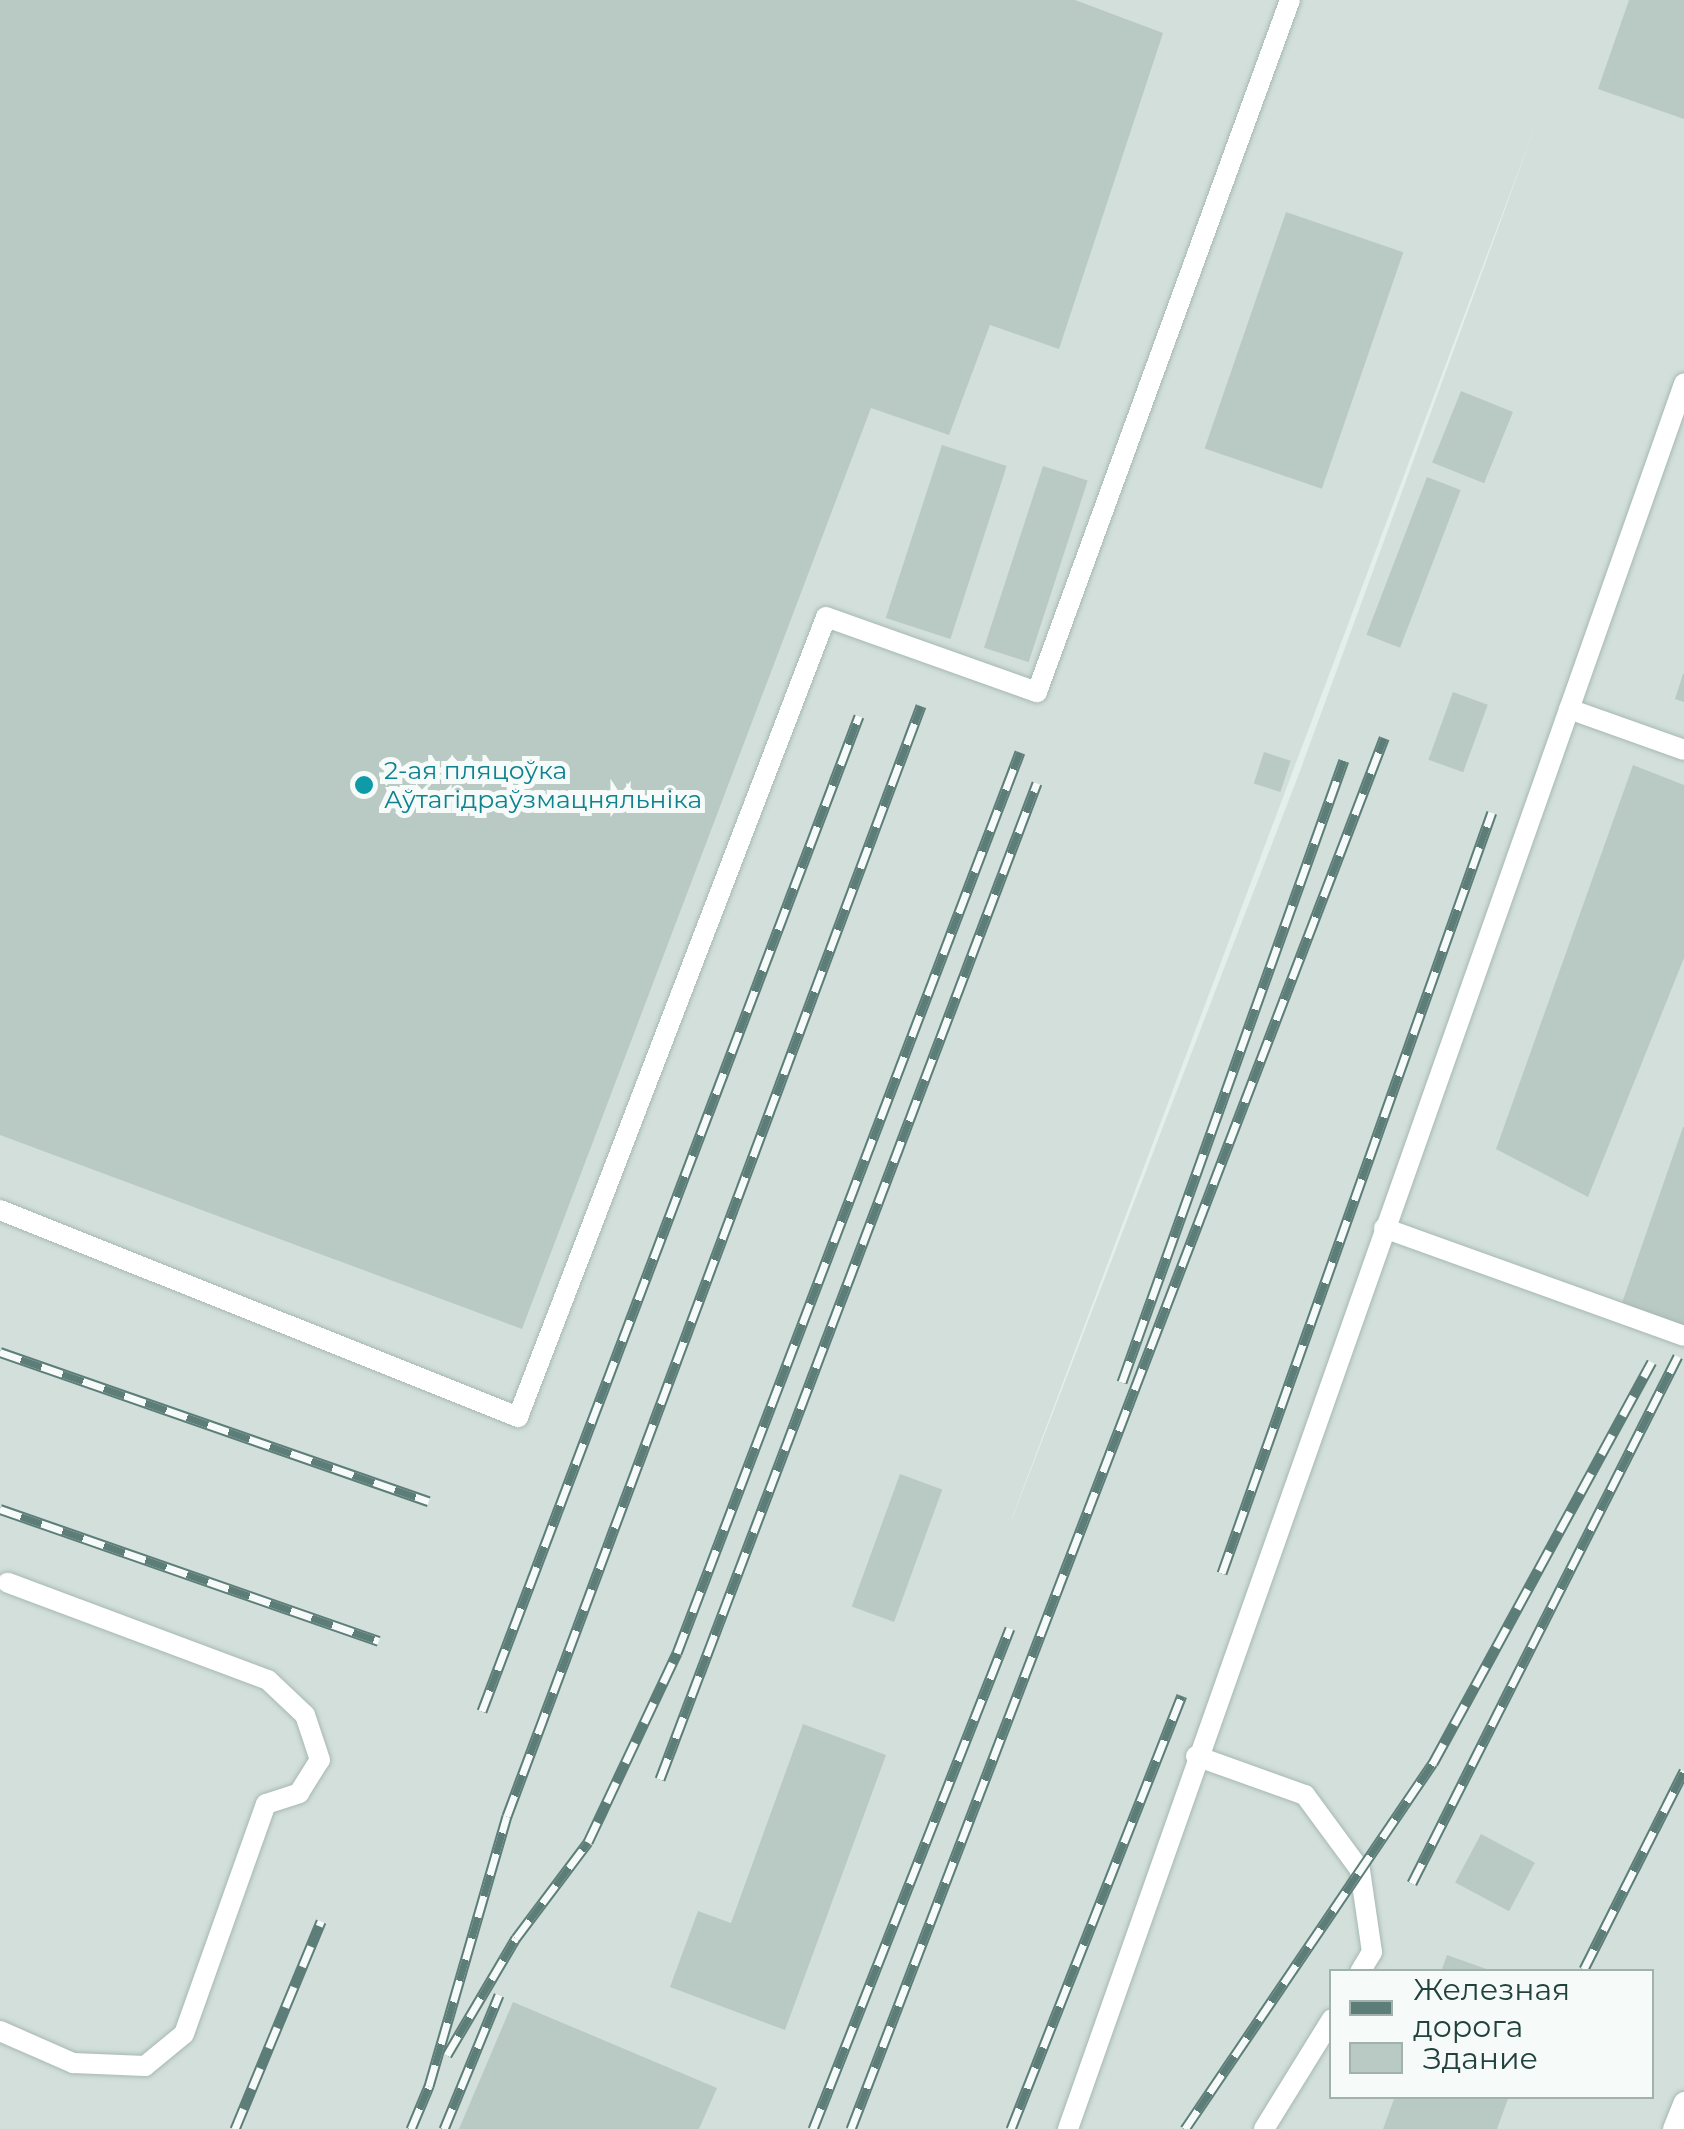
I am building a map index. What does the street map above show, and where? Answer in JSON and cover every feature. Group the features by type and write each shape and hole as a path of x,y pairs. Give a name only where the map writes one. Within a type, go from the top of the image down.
{"lane":[{"path":"0,1210 518,1417 826,616 1037,692 1290,0"},
{"path":"1068,2129 1196,1756 1684,384"},
{"path":"1569,709 1684,750"},
{"path":"1384,1228 1684,1336"},
{"path":"0,1605 4,1582 268,1680 305,1715 320,1760 300,1793 266,1804 184,2034 145,2066 73,2063 0,2031"},
{"path":"1196,1756 1305,1794 1360,1870 1372,1952 1362,1969"},
{"path":"1264,2129 1329,2023"},
{"path":"1673,2129 1684,2102"}],"shaded area":[{"path":"0,0 1684,0 1684,2129 0,2129","holes":["1538,119 1300,771 1012,1519"]}],"building":[{"name":"2-ая пляцоўка Аўтагідраўзмацняльніка","path":"0,0 1075,0 1163,33 1059,349 990,325 949,435 871,408 522,1329 0,1135"},
{"path":"1629,0 1684,0 1684,119 1598,89"},
{"path":"1286,212 1403,252 1322,489 1205,448"},
{"path":"1461,391 1513,412 1484,483 1432,462"},
{"path":"942,445 1007,466 950,639 886,618"},
{"path":"1043,466 1088,481 1029,662 984,648"},
{"path":"1427,477 1461,490 1400,648 1366,635"},
{"path":"1684,674 1684,702 1675,699"},
{"path":"1453,692 1488,705 1463,772 1428,760"},
{"path":"1264,752 1291,761 1280,792 1254,783"},
{"path":"1633,765 1684,785 1684,958 1588,1197 1496,1149"},
{"path":"1684,1127 1684,1326 1622,1303"},
{"path":"900,1474 942,1489 894,1622 852,1606"},
{"path":"803,1724 886,1755 785,2030 670,1987 698,1911 731,1923"},
{"path":"1481,1834 1535,1863 1509,1911 1455,1883"},
{"path":"1447,1955 1486,1969 1442,1969"},
{"path":"513,2002 717,2088 699,2129 459,2129"},
{"path":"1394,2099 1508,2099 1497,2129 1383,2129"}],"railway":[{"path":"411,2129 429,2086 507,1816 921,706"},
{"path":"482,1711 859,716"},
{"path":"851,2129 1384,738"},
{"path":"447,2055 516,1938 588,1842 677,1653 1020,752"},
{"path":"1122,1382 1344,760"},
{"path":"660,1779 1037,783"},
{"path":"1222,1573 1492,812"},
{"path":"0,1352 429,1501"},
{"path":"1412,1883 1678,1356"},
{"path":"1185,2129 1433,1763 1652,1362"},
{"path":"0,1509 379,1641"},
{"path":"813,2129 1010,1628"},
{"path":"1011,2129 1182,1695"},
{"path":"1584,1969 1684,1771"},
{"path":"235,2129 321,1921"},
{"path":"444,2129 499,1995"}],"place":[{"name":"2-ая пляцоўка Аўтагідраўзмацняльніка","path":"364,785"}]}
